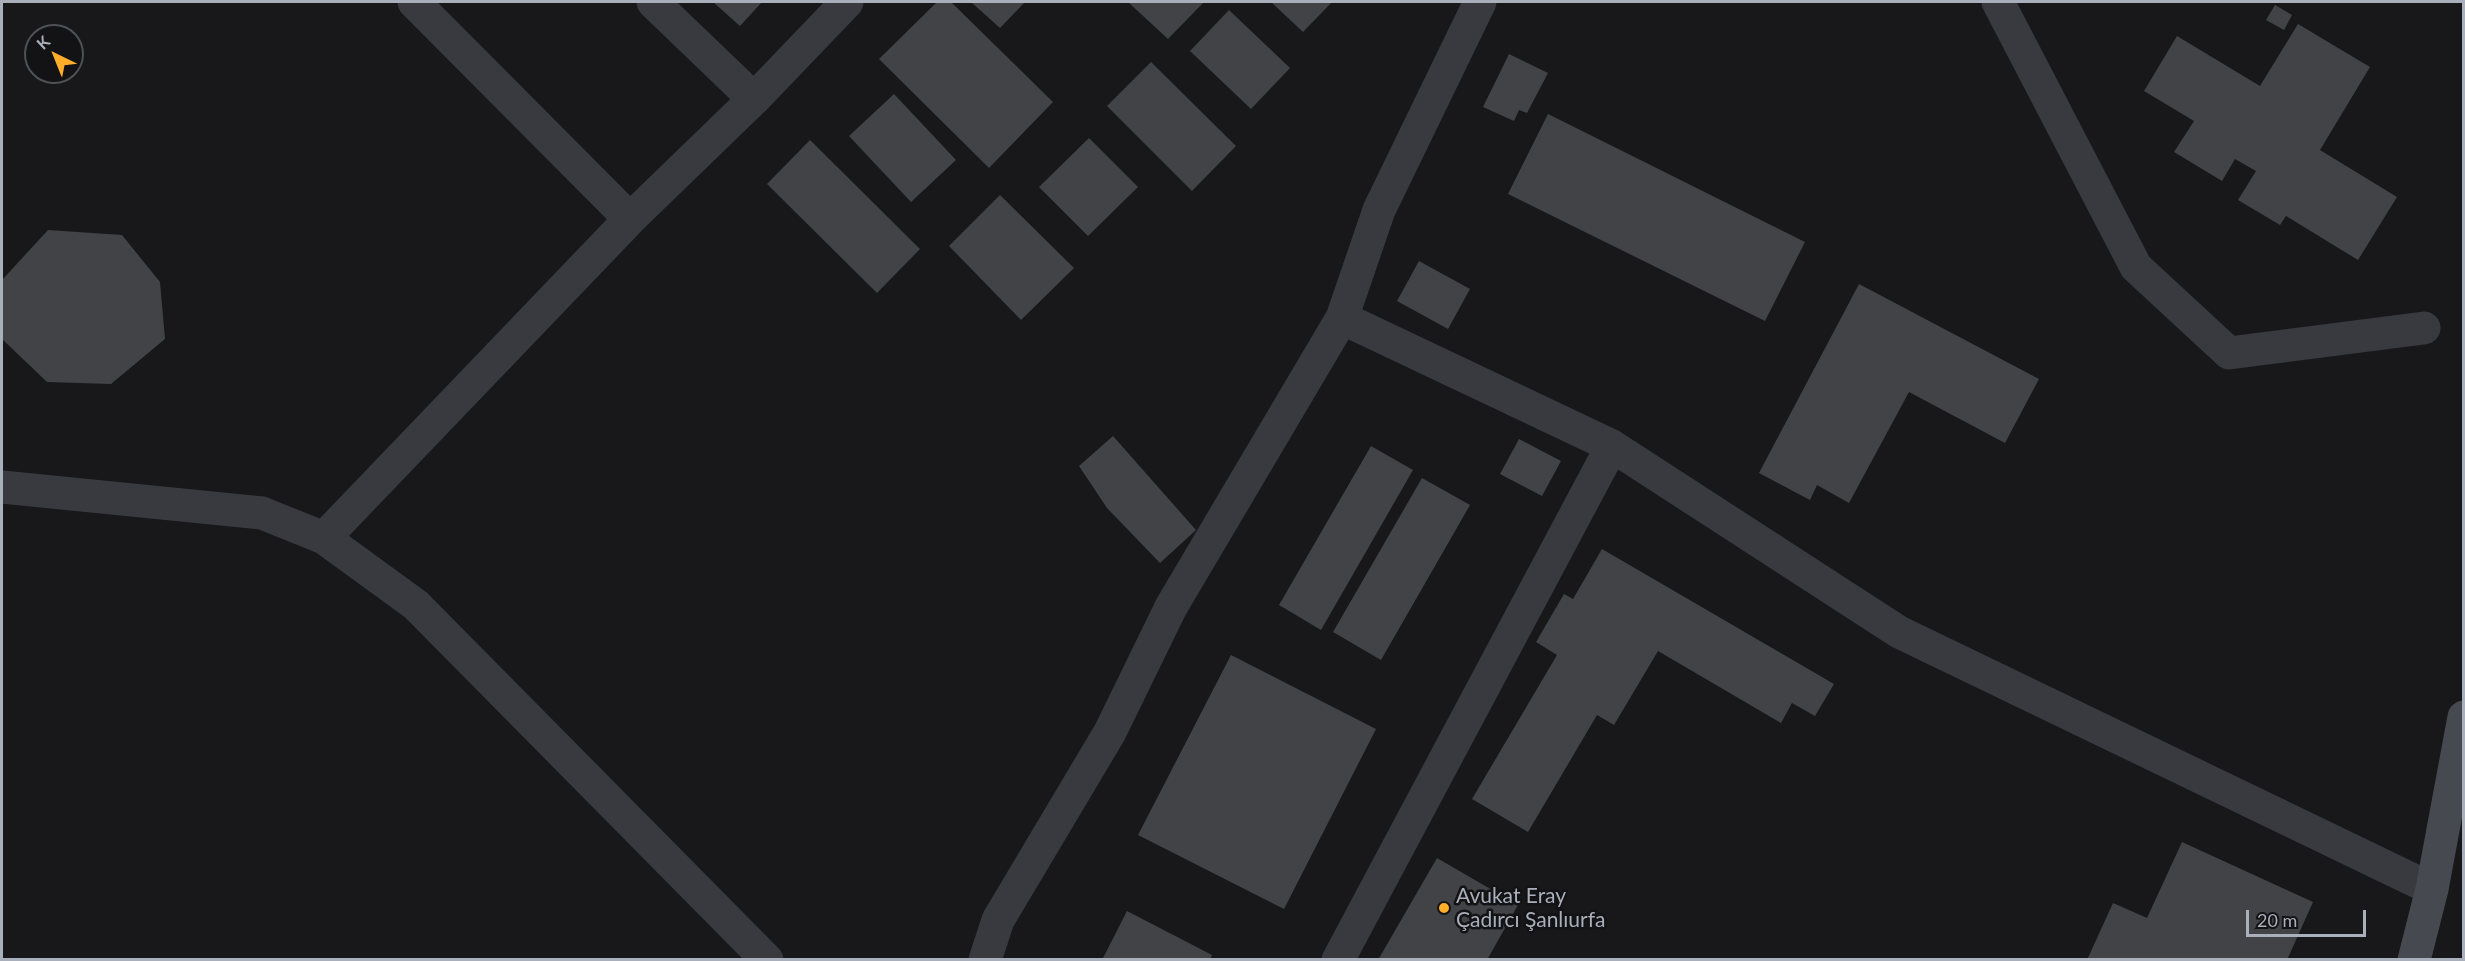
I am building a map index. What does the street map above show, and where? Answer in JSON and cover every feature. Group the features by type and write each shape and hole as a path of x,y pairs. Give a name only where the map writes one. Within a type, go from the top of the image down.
{"main road":[{"path":"2414,960 2432,890 2463,717"}],"street":[{"path":"414,2 630,219"},
{"path":"652,2 754,99"},
{"path":"324,538 630,219 754,99 847,2"},
{"path":"985,960 998,920 1110,732 1171,607 1342,318 1379,210 1480,2"},
{"path":"1998,2 2136,267 2229,353 2424,328"},
{"path":"1342,318 1612,446 1899,632 2432,890"},
{"path":"1338,960 1612,446"},
{"path":"2,487 262,513 324,538 416,604 767,960"}],"building":[{"path":"713,2 762,2 740,26"},
{"path":"937,2 951,2 1053,102 989,168 879,59"},
{"path":"971,2 1025,2 1000,28"},
{"path":"1128,2 1204,2 1168,39"},
{"path":"1271,2 1332,2 1303,32"},
{"path":"2275,5 2292,15 2284,30 2266,20"},
{"path":"1229,10 1290,68 1251,109 1190,51"},
{"path":"2298,24 2370,67 2320,150 2397,197 2358,260 2286,216 2280,225 2238,200 2256,171 2235,159 2222,181 2174,152 2194,121 2144,91 2177,36 2260,86"},
{"path":"1509,54 1548,73 1527,113 1519,110 1514,121 1483,107"},
{"path":"1151,62 1236,146 1192,191 1107,106"},
{"path":"894,94 956,160 911,202 849,136"},
{"path":"1548,114 1805,242 1765,321 1508,194"},
{"path":"1089,138 1138,187 1088,236 1039,187"},
{"path":"810,140 920,249 877,293 767,184"},
{"path":"1000,195 1074,268 1021,320 949,246"},
{"path":"48,230 122,235 160,282 165,339 111,384 47,382 2,339 2,280"},
{"path":"1419,261 1470,289 1448,329 1397,301"},
{"path":"1859,284 2039,379 2005,443 1909,392 1849,503 1817,485 1810,500 1759,473"},
{"path":"1113,436 1196,530 1160,563 1107,508 1079,466"},
{"path":"1519,439 1561,461 1542,496 1500,474"},
{"path":"1371,446 1413,470 1321,630 1279,605"},
{"path":"1422,478 1470,505 1381,660 1333,632"},
{"path":"1602,549 1834,684 1815,716 1792,703 1781,723 1658,651 1614,725 1597,715 1528,832 1472,799 1557,655 1536,642 1564,594 1573,599"},
{"path":"1231,655 1376,729 1284,909 1138,835"},
{"path":"2182,842 2313,902 2287,960 2087,960 2113,903 2147,918"},
{"path":"1437,858 1518,905 1487,960 1378,960"},
{"path":"1127,911 1212,955 1210,960 1102,960"}],"place":[{"name":"Avukat Eray Çadırcı Şanlıurfa","path":"1444,908"}]}
